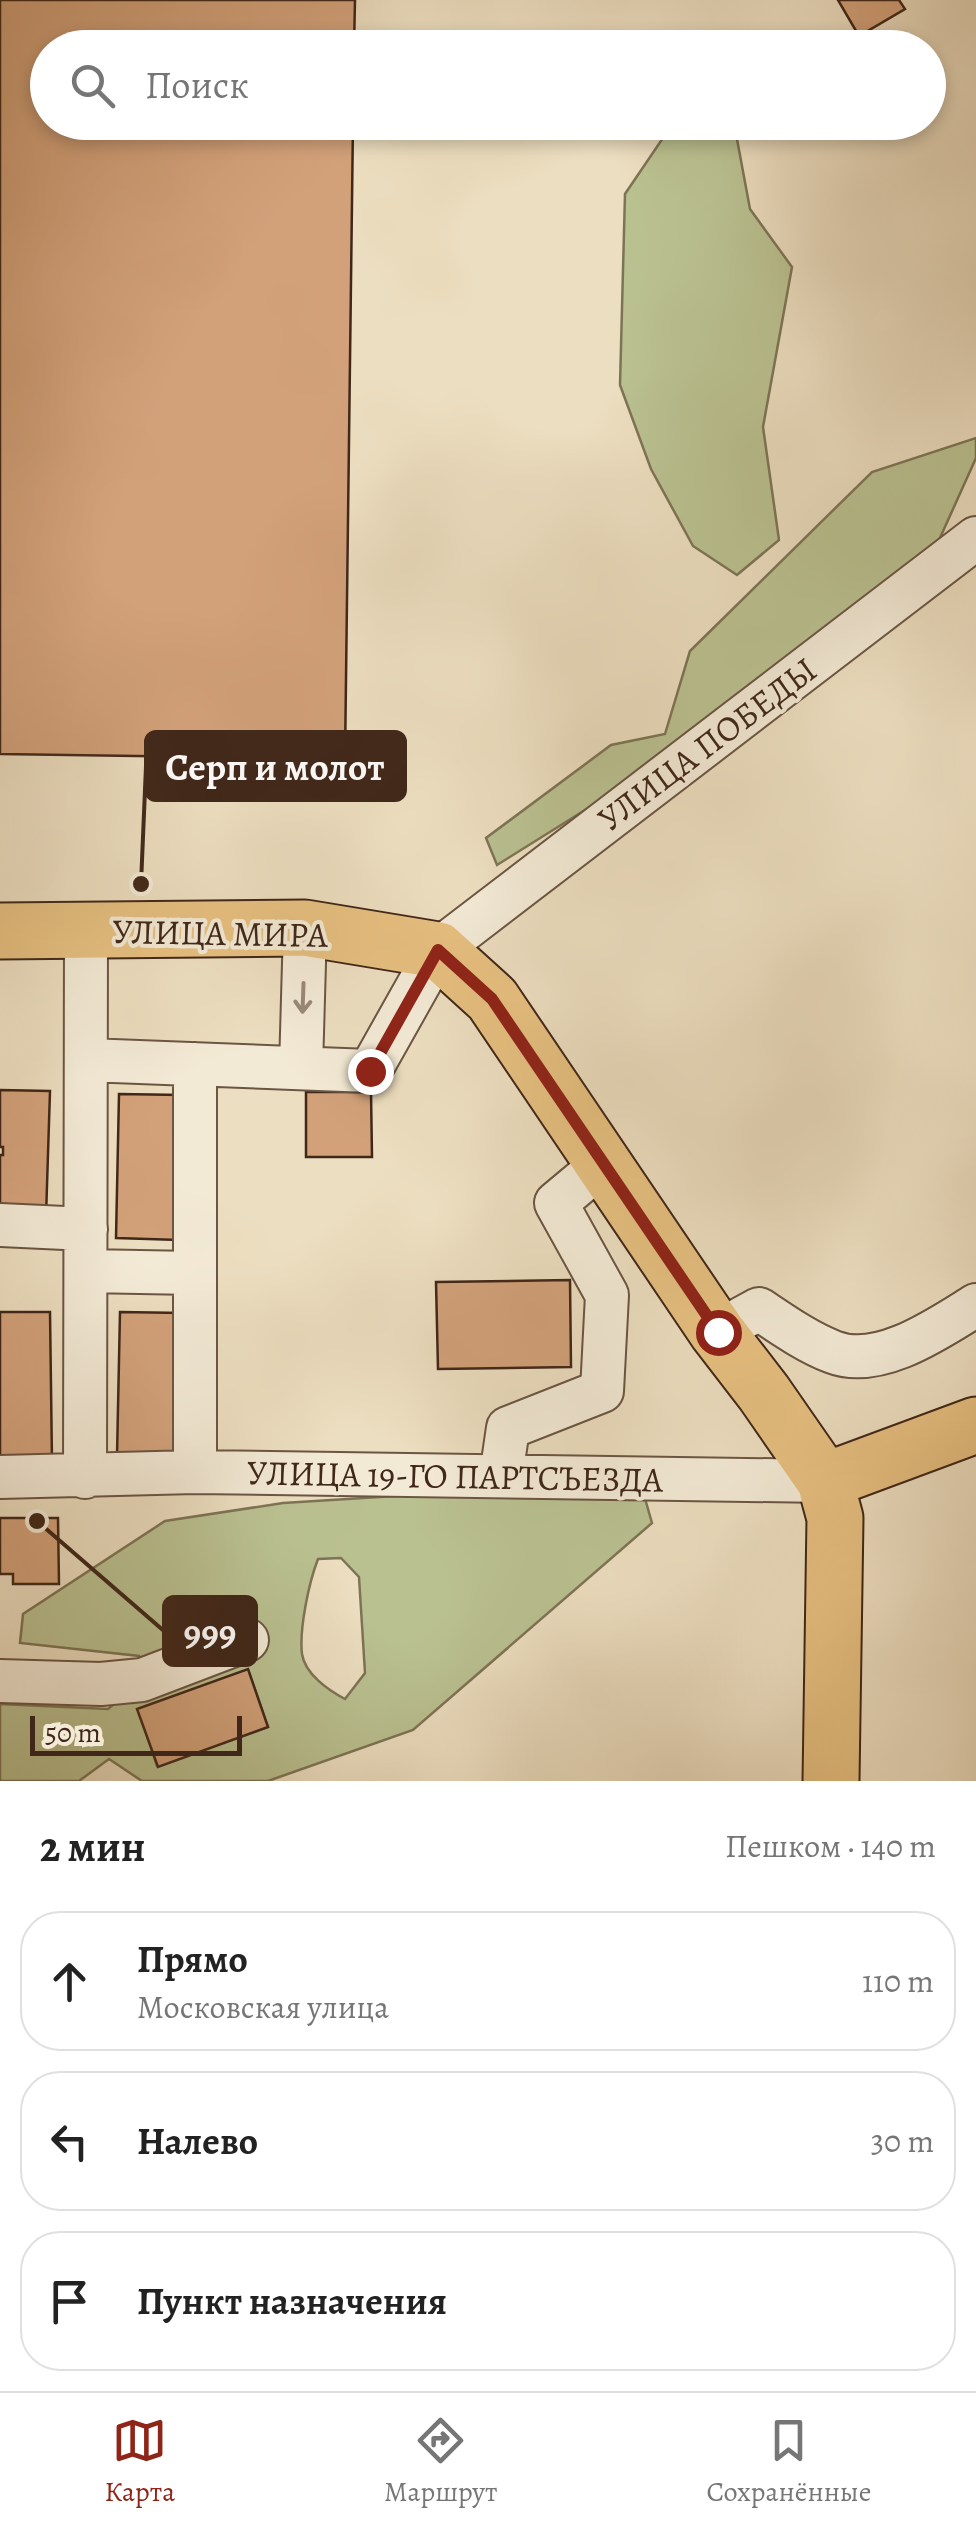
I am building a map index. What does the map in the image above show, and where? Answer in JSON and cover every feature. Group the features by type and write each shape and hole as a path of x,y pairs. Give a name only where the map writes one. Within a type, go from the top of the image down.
{"main road":[{"name":"УЛИЦА МИРА","path":"0,931 305,928 438,950"},
{"path":"438,950 492,999 824,1481 835,1518 831,1781"},
{"path":"824,1481 976,1425"}],"street":[{"name":"УЛИЦА ПОБЕДЫ","path":"438,950 972,549"},
{"path":"301,1068 305,928"},
{"path":"85,1477 86,931"},
{"path":"87,1060 370,1071 438,950"},
{"path":"195,1064 195,1472"},
{"path":"501,1476 508,1428 602,1392 607,1296 556,1203 605,1162"},
{"path":"0,1225 86,1229"},
{"path":"86,1271 193,1273"},
{"path":"718,1332 759,1310 837,1354 870,1357 922,1338 976,1305"},
{"name":"УЛИЦА 19-ГО ПАРТСЪЕЗДА","path":"0,1477 195,1472 824,1481"},
{"path":"0,1680 101,1684 142,1680 247,1640"}],"green space":[{"path":"662,140 737,140 750,209 792,267 763,427 779,540 737,575 693,546 651,469 620,385 625,194"},
{"path":"976,438 976,458 935,549 657,765 497,865 486,838 611,745 665,734 690,651 872,472"},
{"path":"638,1474 652,1523 413,1730 268,1781 142,1781 109,1759 79,1781 0,1781 0,1704 108,1709 142,1681 139,1656 20,1643 23,1614 165,1521 283,1503 444,1493","holes":["341,1558 359,1577 365,1673 345,1699 312,1675 301,1644 318,1559","248,1670 268,1727 157,1766 138,1709"]}],"building":[{"path":"0,0 355,0 354,30 30,30 30,140 353,140 345,759 0,754"},
{"path":"838,0 899,0 905,9 869,30 856,30"},
{"path":"0,1090 50,1091 46,1217 0,1215"},
{"path":"306,1092 371,1092 372,1157 306,1157"},
{"path":"119,1094 182,1095 179,1240 116,1238"},
{"path":"570,1280 571,1367 438,1369 436,1282"},
{"path":"0,1312 50,1312 52,1462 0,1462"},
{"path":"120,1312 183,1313 180,1458 117,1456"},
{"path":"0,1518 58,1518 59,1584 13,1584 13,1574 0,1574"},
{"path":"248,1669 268,1727 158,1767 137,1709"}],"place":[{"name":"Серп и молот","path":"141,884"},
{"name":"999","path":"37,1521"}],"route":[{"path":"370,1071 438,950 492,999 718,1332"}]}
